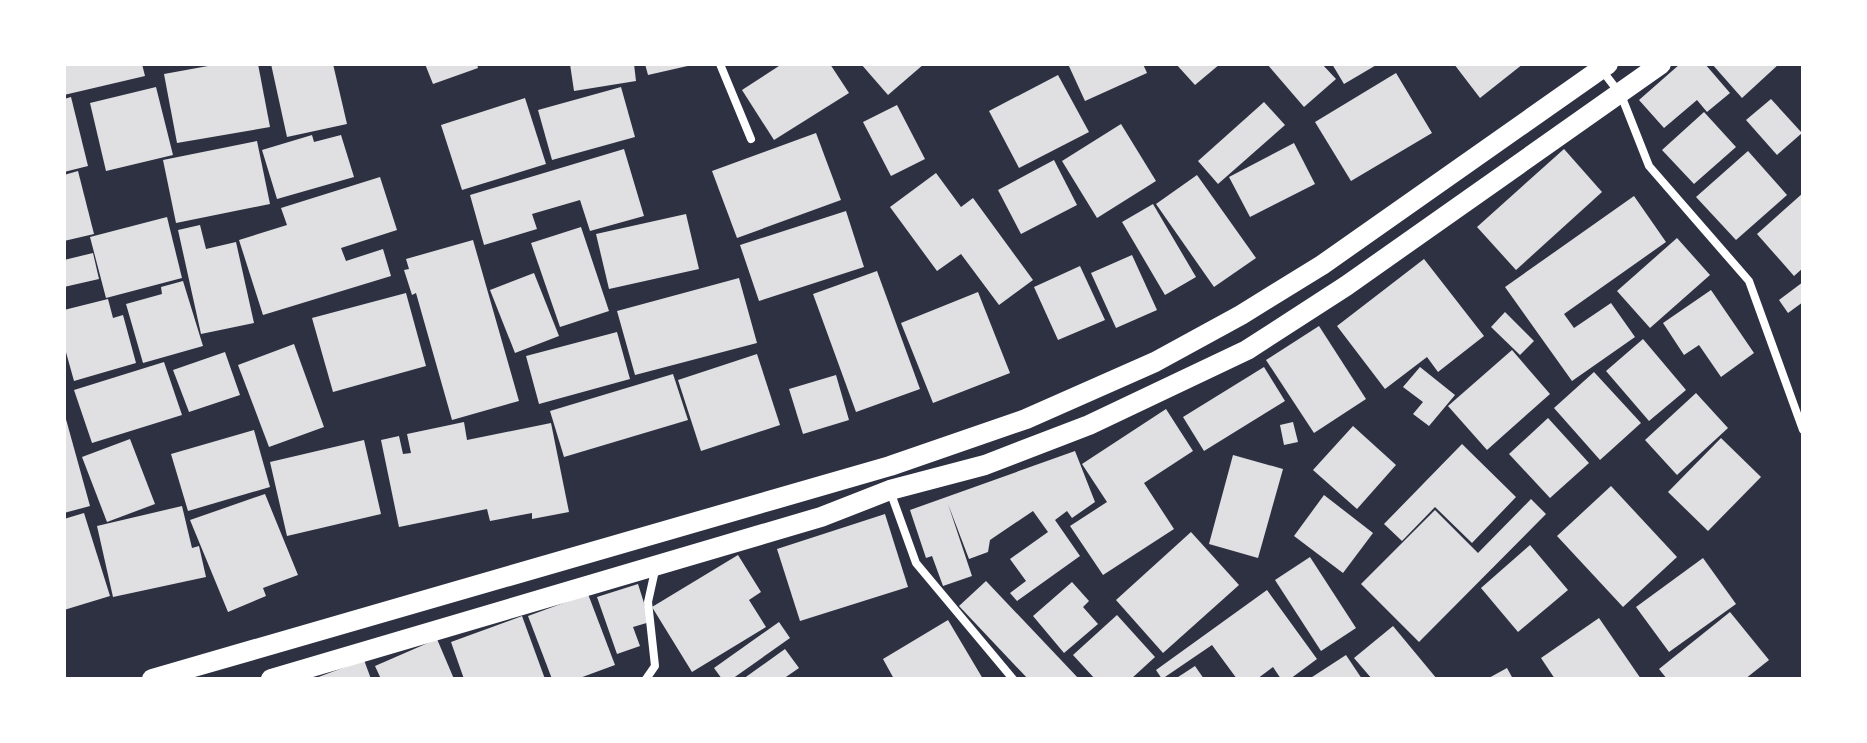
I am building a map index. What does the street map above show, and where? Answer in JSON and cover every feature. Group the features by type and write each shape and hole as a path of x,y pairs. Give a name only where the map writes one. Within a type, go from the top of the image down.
{"main road":[{"path":"271,679 821,517 890,490 985,465 1089,425 1247,350 1621,95 1661,64"},
{"path":"152,679 890,466 1026,419 1155,362 1241,315 1322,265 1602,66"}],"street":[{"path":"720,64 751,139"},
{"path":"1602,66 1621,95 1649,166 1749,281 1803,430"},
{"path":"890,490 916,563 1013,679"},
{"path":"646,679 655,666 648,602 657,566"}],"building":[{"path":"64,64 142,64 145,76 64,95"},
{"path":"219,64 258,64 270,127 177,143 164,74"},
{"path":"271,64 333,64 347,124 287,137"},
{"path":"425,64 477,64 478,68 433,84"},
{"path":"570,64 634,64 636,81 574,91"},
{"path":"645,64 692,64 692,65 648,75"},
{"path":"782,64 830,64 849,93 774,140 742,90"},
{"path":"861,64 924,64 888,95"},
{"path":"1068,64 1143,64 1147,73 1085,101"},
{"path":"1176,64 1220,64 1195,85"},
{"path":"1267,64 1322,64 1336,79 1304,107"},
{"path":"1332,64 1378,64 1344,84"},
{"path":"1454,64 1523,64 1480,98"},
{"path":"1680,64 1705,64 1730,93 1707,112 1697,100 1664,128 1639,100"},
{"path":"1712,64 1779,64 1742,98"},
{"path":"1396,73 1432,133 1351,181 1315,122"},
{"path":"1058,75 1089,132 1019,168 989,111"},
{"path":"156,87 173,155 106,171 90,103"},
{"path":"621,87 635,137 552,160 538,110"},
{"path":"71,97 88,166 64,172 64,99"},
{"path":"525,98 546,164 462,190 441,125"},
{"path":"1771,99 1802,133 1777,155 1746,120"},
{"path":"1264,102 1285,125 1218,184 1198,161"},
{"path":"897,105 925,159 891,176 863,122"},
{"path":"1704,112 1736,147 1694,184 1662,150"},
{"path":"1121,124 1156,181 1097,218 1062,161"},
{"path":"816,133 841,200 737,238 712,171"},
{"path":"312,135 314,142 341,135 354,177 277,199 262,150"},
{"path":"257,141 270,204 176,223 163,160"},
{"path":"1294,143 1315,184 1250,217 1229,177"},
{"path":"624,149 644,216 590,231 580,200 532,214 537,229 484,245 470,195"},
{"path":"1564,149 1602,192 1516,270 1477,227"},
{"path":"1748,151 1787,195 1736,240 1696,197"},
{"path":"1054,160 1077,205 1021,234 998,190"},
{"path":"78,171 94,234 64,241 64,175"},
{"path":"936,173 961,207 973,198 1033,280 999,305 961,254 937,271 890,207"},
{"path":"1197,175 1256,258 1214,287 1156,204"},
{"path":"380,177 397,230 341,248 346,261 383,249 391,276 263,315 239,240 287,225 281,208"},
{"path":"1803,193 1803,268 1794,276 1757,234"},
{"path":"1634,196 1666,242 1564,314 1574,328 1611,303 1635,337 1572,381 1505,287"},
{"path":"1153,204 1196,277 1165,295 1122,222"},
{"path":"846,211 864,267 759,301 740,245"},
{"path":"686,214 699,269 609,289 596,234"},
{"path":"167,217 182,278 106,298 90,237"},
{"path":"200,225 206,249 236,242 254,323 201,334 178,230"},
{"path":"581,227 609,311 560,327 531,243"},
{"path":"1677,238 1710,275 1650,328 1617,291"},
{"path":"473,240 519,401 452,420 416,293 412,295 404,270 409,269 406,259"},
{"path":"93,253 99,279 64,287 64,260"},
{"path":"1132,255 1157,310 1116,328 1091,273"},
{"path":"1424,259 1484,336 1438,372 1427,357 1385,389 1337,326"},
{"path":"1080,266 1105,320 1058,340 1034,287"},
{"path":"877,271 920,389 856,412 813,294"},
{"path":"534,273 559,336 515,353 490,290"},
{"path":"739,278 757,343 635,375 617,311"},
{"path":"183,281 203,346 143,363 126,304 162,294 161,287"},
{"path":"1803,282 1803,302 1788,313 1779,300"},
{"path":"1711,290 1754,353 1721,377 1699,345 1684,355 1663,323"},
{"path":"978,292 1010,373 933,403 901,323"},
{"path":"406,293 426,366 333,392 312,318"},
{"path":"108,299 113,318 123,315 136,363 74,381 64,345 64,310"},
{"path":"1505,312 1534,341 1520,355 1491,327"},
{"path":"1319,326 1366,399 1314,433 1266,360"},
{"path":"617,332 630,379 539,404 526,356"},
{"path":"1643,339 1686,390 1649,421 1606,371"},
{"path":"294,344 324,427 269,447 238,365"},
{"path":"1512,350 1550,394 1487,450 1448,406"},
{"path":"225,352 240,395 189,412 173,370"},
{"path":"757,354 780,425 701,451 678,380"},
{"path":"164,362 182,415 92,443 74,390"},
{"path":"1264,367 1285,401 1204,451 1183,417"},
{"path":"1420,367 1455,395 1429,426 1413,414 1423,402 1403,387"},
{"path":"1594,372 1641,423 1600,460 1554,408"},
{"path":"673,374 688,420 564,457 550,411"},
{"path":"836,375 849,420 803,434 789,389"},
{"path":"1696,393 1728,428 1677,475 1645,440"},
{"path":"1166,409 1193,451 1144,483 1174,529 1103,575 1070,526 1107,502 1082,464"},
{"path":"64,412 90,506 64,513"},
{"path":"1548,418 1589,463 1550,498 1509,454"},
{"path":"464,422 467,440 551,423 569,512 532,519 532,513 490,521 487,509 399,527 381,440 399,436 403,454 411,453 407,434"},
{"path":"1293,422 1298,442 1284,445 1280,425"},
{"path":"1353,426 1396,465 1357,509 1313,470"},
{"path":"254,430 270,487 188,511 171,454"},
{"path":"1721,438 1761,477 1708,531 1668,492"},
{"path":"130,439 155,504 107,522 82,457"},
{"path":"364,440 381,514 287,536 270,462"},
{"path":"1462,444 1516,497 1472,543 1435,507 1402,541 1384,524"},
{"path":"1075,451 1095,502 1072,518 1067,511 1055,520 1080,556 1017,601 1010,593 1026,581 1010,559 1048,532 1033,511 990,540 988,552 969,559 948,504 972,576 943,586 932,556 926,558 910,510"},
{"path":"1233,455 1283,469 1258,558 1209,544"},
{"path":"1611,486 1677,557 1623,607 1557,536"},
{"path":"265,494 298,575 263,588 266,596 228,612 190,520"},
{"path":"1324,495 1373,533 1343,573 1294,536"},
{"path":"1531,499 1546,514 1419,642 1361,584 1435,510 1478,553"},
{"path":"182,506 192,548 199,546 206,577 113,597 97,526"},
{"path":"84,513 110,596 64,610 64,519"},
{"path":"885,514 908,587 800,621 777,549"},
{"path":"1191,532 1239,585 1163,653 1116,600"},
{"path":"1530,545 1568,590 1518,632 1481,588"},
{"path":"738,555 761,592 749,600 766,627 692,672 652,607"},
{"path":"1310,557 1356,628 1321,651 1275,580"},
{"path":"1703,558 1736,604 1669,652 1636,607"},
{"path":"986,581 1079,679 1028,679 959,606"},
{"path":"1072,582 1089,601 1083,607 1098,624 1064,653 1033,616"},
{"path":"638,584 650,622 633,627 640,646 617,654 597,597"},
{"path":"1267,590 1317,659 1290,679 1281,679 1273,667 1257,679 1237,679 1212,645 1162,679 1156,670"},
{"path":"588,594 615,665 577,679 552,679 528,616"},
{"path":"1730,612 1769,660 1745,679 1667,679 1659,669"},
{"path":"1117,615 1155,657 1131,679 1095,679 1073,655"},
{"path":"522,616 545,679 464,679 451,642"},
{"path":"1599,618 1641,679 1555,679 1541,658"},
{"path":"948,620 983,679 894,679 883,659"},
{"path":"779,622 790,638 732,679 722,679 714,668"},
{"path":"1393,626 1437,679 1372,679 1354,658"},
{"path":"437,639 454,679 381,679 375,666"},
{"path":"785,649 799,668 783,679 743,679"},
{"path":"1346,655 1362,679 1309,679"},
{"path":"364,660 371,679 313,679"},
{"path":"1195,666 1204,679 1175,679"},
{"path":"1507,668 1513,679 1487,679"}]}
